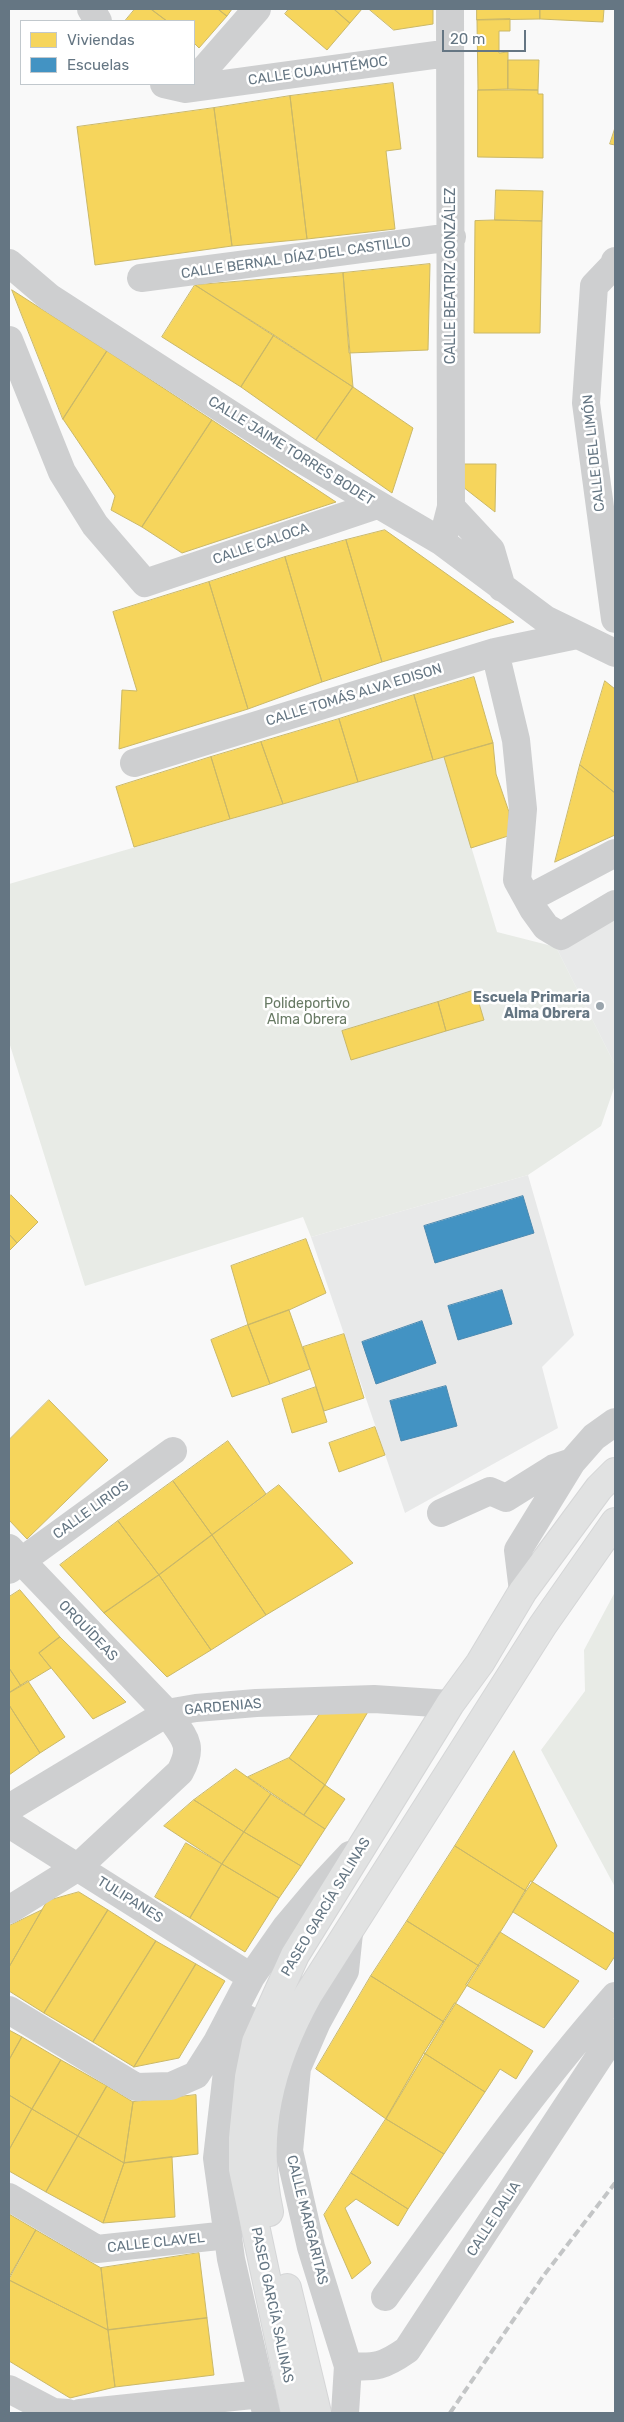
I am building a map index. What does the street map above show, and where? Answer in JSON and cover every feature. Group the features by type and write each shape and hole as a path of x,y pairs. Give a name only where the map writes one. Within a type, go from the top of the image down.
{"main road":[{"name":"PASEO GARCÍA SALINAS","path":"317,2413 265,2192 264,2116 256,2042 295,1954 450,1704 480,1663 523,1591 607,1480"},
{"name":"PASEO GARCÍA SALINAS","path":"295,2413 243,2169 243,2138 260,2077 543,1626 615,1522"}],"street":[{"path":"90,9 97,20"},
{"path":"195,73 257,9"},
{"name":"CALLE BEATRIZ GONZÁLEZ","path":"442,542 451,507 452,237 450,9"},
{"name":"CALLE CUAUHTÉMOC","path":"195,83 449,53"},
{"name":"CALLE BERNAL DÍAZ DEL CASTILLO","path":"140,278 452,237"},
{"name":"CALLE JAIME TORRES BODET","path":"9,263 49,296 294,455 442,542 545,619 615,653"},
{"name":"CALLE DEL LIMÓN","path":"615,264 594,286 586,403 615,619"},
{"name":"CALLE CALOCA","path":"9,340 62,472 95,525 145,583 377,505"},
{"path":"451,507 491,550 502,588"},
{"name":"CALLE TOMÁS ALVA EDISON","path":"134,763 495,652 577,635"},
{"path":"495,652 516,740 523,808 517,880 546,927 561,936 615,904"},
{"path":"528,899 615,854"},
{"path":"523,1591 518,1550 572,1462 594,1436 615,1422"},
{"name":"CALLE LIRIOS","path":"13,1560 173,1451"},
{"path":"441,1514 490,1491 506,1498 554,1468 572,1462"},
{"name":"ORQUÍDEAS","path":"13,1560 167,1713 188,1744 187,1758 180,1772 78,1867"},
{"name":"GARDENIAS","path":"9,1808 167,1713 196,1708 256,1703 374,1699 450,1704"},
{"name":"TULIPANES","path":"9,1824 251,1977"},
{"path":"9,2010 136,2087 171,2086 196,2075 217,2042 251,1977 286,1927 339,1865 364,1843"},
{"path":"9,1910 78,1867"},
{"name":"CALLE MARGARITAS","path":"348,2366 311,2247 289,2151 297,2068 317,2022 345,1971 349,1933"},
{"path":"80,2413 264,2404 241,2306 217,2158 228,2063 257,1995 295,1954"},
{"path":"385,2297 462,2189 561,2059 615,1996"},
{"name":"CALLE DALIA","path":"348,2366 373,2368 388,2364 407,2350 615,2033"},
{"name":"CALLE CLAVEL","path":"9,2197 97,2249 228,2235"},
{"path":"345,2413 348,2366"},
{"path":"9,2389 53,2412 68,2413"}],"shaded area":[{"name":"Escuela Primaria Alma Obrera","path":"615,915 615,1065 556,947"},
{"path":"528,1175 574,1335 542,1367 558,1428 405,1513 311,1237"}],"green space":[{"name":"Polideportivo Alma Obrera","path":"444,757 497,932 556,947 615,1065 615,1085 601,1126 528,1175 311,1237 303,1217 85,1286 9,1042 9,884"},
{"path":"615,1592 615,1887 541,1750 585,1691 584,1650"}],"building: Viviendas":[{"path":"135,9 151,9 166,20 126,20"},
{"path":"151,9 218,9 227,16 199,48 195,44 195,20 166,20"},
{"path":"218,9 232,9 227,16"},
{"path":"289,9 334,9 350,23 327,50 285,14"},
{"path":"334,9 362,9 350,23"},
{"path":"369,9 433,9 433,24 394,30"},
{"path":"477,9 540,9 540,19 477,20"},
{"path":"540,9 604,9 603,22 540,19"},
{"path":"510,19 510,31 499,31 499,53 508,52 508,89 478,90 477,20"},
{"path":"508,60 539,60 538,90 508,89"},
{"path":"393,83 401,149 386,151 395,229 307,239 290,96"},
{"path":"478,90 538,90 538,94 543,94 543,158 478,157"},
{"path":"290,96 307,239 232,246 214,108"},
{"path":"214,108 232,246 95,265 77,127"},
{"path":"615,128 615,145 610,144"},
{"path":"496,190 543,191 542,221 495,220"},
{"path":"475,221 542,221 540,333 474,333"},
{"path":"430,264 428,350 349,353 343,273"},
{"path":"343,273 353,387 195,285"},
{"path":"195,285 274,335 241,387 162,337"},
{"path":"12,290 107,351 63,419"},
{"path":"274,335 353,387 316,440 241,387"},
{"path":"107,351 212,420 142,527 111,510 115,496 63,419"},
{"path":"353,387 413,428 392,493 316,440"},
{"path":"212,420 336,502 182,553 142,527"},
{"path":"459,464 496,464 495,512 458,483"},
{"path":"385,530 514,622 382,662 346,540"},
{"path":"346,540 382,662 322,682 285,557"},
{"path":"285,557 322,682 248,709 209,582"},
{"path":"209,582 248,709 119,749 122,690 137,691 113,612"},
{"path":"474,677 493,743 433,760 414,695"},
{"path":"605,681 615,689 615,793 580,765"},
{"path":"414,695 433,760 358,782 339,719"},
{"path":"339,719 358,782 283,804 261,742"},
{"path":"261,742 283,804 230,819 211,757"},
{"path":"493,743 496,774 509,812 508,836 471,848 444,757"},
{"path":"211,757 230,819 134,847 116,787"},
{"path":"580,765 615,793 615,835 555,862"},
{"path":"475,990 484,1020 446,1031 438,1002"},
{"path":"438,1002 446,1031 351,1060 342,1031"},
{"path":"11,1195 38,1222 17,1243 9,1234 9,1197"},
{"path":"9,1234 17,1243 9,1251"},
{"path":"306,1239 326,1293 289,1310 248,1325 231,1266"},
{"path":"289,1310 310,1369 270,1384 248,1325"},
{"path":"248,1325 270,1384 232,1397 211,1340"},
{"path":"344,1334 364,1398 324,1411 303,1347"},
{"path":"316,1387 327,1422 292,1433 282,1399"},
{"path":"49,1400 108,1460 27,1539 9,1520 9,1440"},
{"path":"375,1427 385,1455 339,1472 329,1443"},
{"path":"228,1441 266,1494 212,1535 173,1481"},
{"path":"173,1481 212,1535 159,1575 118,1521"},
{"path":"279,1485 353,1563 266,1615 212,1535"},
{"path":"118,1521 159,1575 104,1613 60,1565"},
{"path":"212,1535 266,1615 211,1650 159,1575"},
{"path":"159,1575 211,1650 167,1677 104,1613"},
{"path":"20,1590 60,1637 39,1653 51,1668 21,1686 9,1668 9,1597"},
{"path":"60,1637 126,1702 93,1719 39,1653"},
{"path":"9,1668 21,1686 9,1693"},
{"path":"28,1681 65,1737 40,1753 9,1705 9,1693"},
{"path":"9,1705 40,1753 9,1775"},
{"path":"369,1710 325,1785 289,1758 320,1713"},
{"path":"514,1751 557,1846 526,1891 455,1846"},
{"path":"289,1758 325,1785 304,1815 248,1777"},
{"path":"236,1769 271,1794 244,1832 194,1800"},
{"path":"325,1785 345,1799 325,1829 304,1815"},
{"path":"271,1794 325,1829 301,1866 244,1832"},
{"path":"194,1800 244,1832 222,1864 164,1826"},
{"path":"244,1832 301,1866 279,1898 222,1864"},
{"path":"186,1843 222,1864 190,1918 155,1897"},
{"path":"455,1846 526,1891 479,1966 407,1921"},
{"path":"222,1864 279,1898 245,1952 190,1918"},
{"path":"531,1881 615,1934 615,1956 606,1970 513,1912"},
{"path":"79,1892 108,1910 44,2013 9,1991 9,1967 47,1901"},
{"path":"42,1910 9,1967 9,1926"},
{"path":"108,1910 156,1941 93,2042 44,2013"},
{"path":"407,1921 479,1966 444,2022 371,1976"},
{"path":"500,1932 579,1981 544,2028 466,1985"},
{"path":"156,1941 196,1964 134,2067 93,2042"},
{"path":"196,1964 225,1981 179,2058 134,2067"},
{"path":"371,1976 444,2022 386,2119 316,2069"},
{"path":"455,2003 533,2051 516,2079 500,2069 485,2092 424,2053"},
{"path":"9,2030 22,2037 9,2060"},
{"path":"22,2037 61,2060 32,2109 9,2095 9,2060"},
{"path":"424,2053 485,2092 444,2154 386,2119"},
{"path":"61,2060 107,2086 78,2136 32,2109"},
{"path":"107,2086 133,2102 124,2163 78,2136"},
{"path":"9,2095 32,2109 9,2150"},
{"path":"196,2095 198,2154 124,2163 133,2102"},
{"path":"32,2109 78,2136 46,2192 9,2171 9,2150"},
{"path":"386,2119 444,2154 408,2209 351,2173"},
{"path":"78,2136 124,2163 103,2223 46,2192"},
{"path":"172,2157 175,2217 103,2223 124,2163"},
{"path":"351,2173 408,2209 398,2226 356,2199 345,2208 371,2263 352,2279 324,2215"},
{"path":"9,2214 36,2230 9,2277"},
{"path":"36,2230 101,2268 108,2330 9,2280"},
{"path":"199,2253 207,2318 108,2330 101,2268"},
{"path":"9,2280 108,2330 115,2387 70,2398 9,2361"},
{"path":"207,2318 214,2375 115,2387 108,2330"}],"building: Escuelas":[{"path":"523,1196 534,1233 435,1263 424,1226"},
{"path":"502,1290 512,1324 458,1340 448,1306"},
{"path":"422,1321 436,1363 376,1384 362,1342"},
{"path":"446,1386 457,1426 401,1441 390,1401"}],"railway":[{"path":"450,2413 544,2275 615,2183"}],"place":[{"name":"Escuela Primaria Alma Obrera","path":"600,1006"}]}
